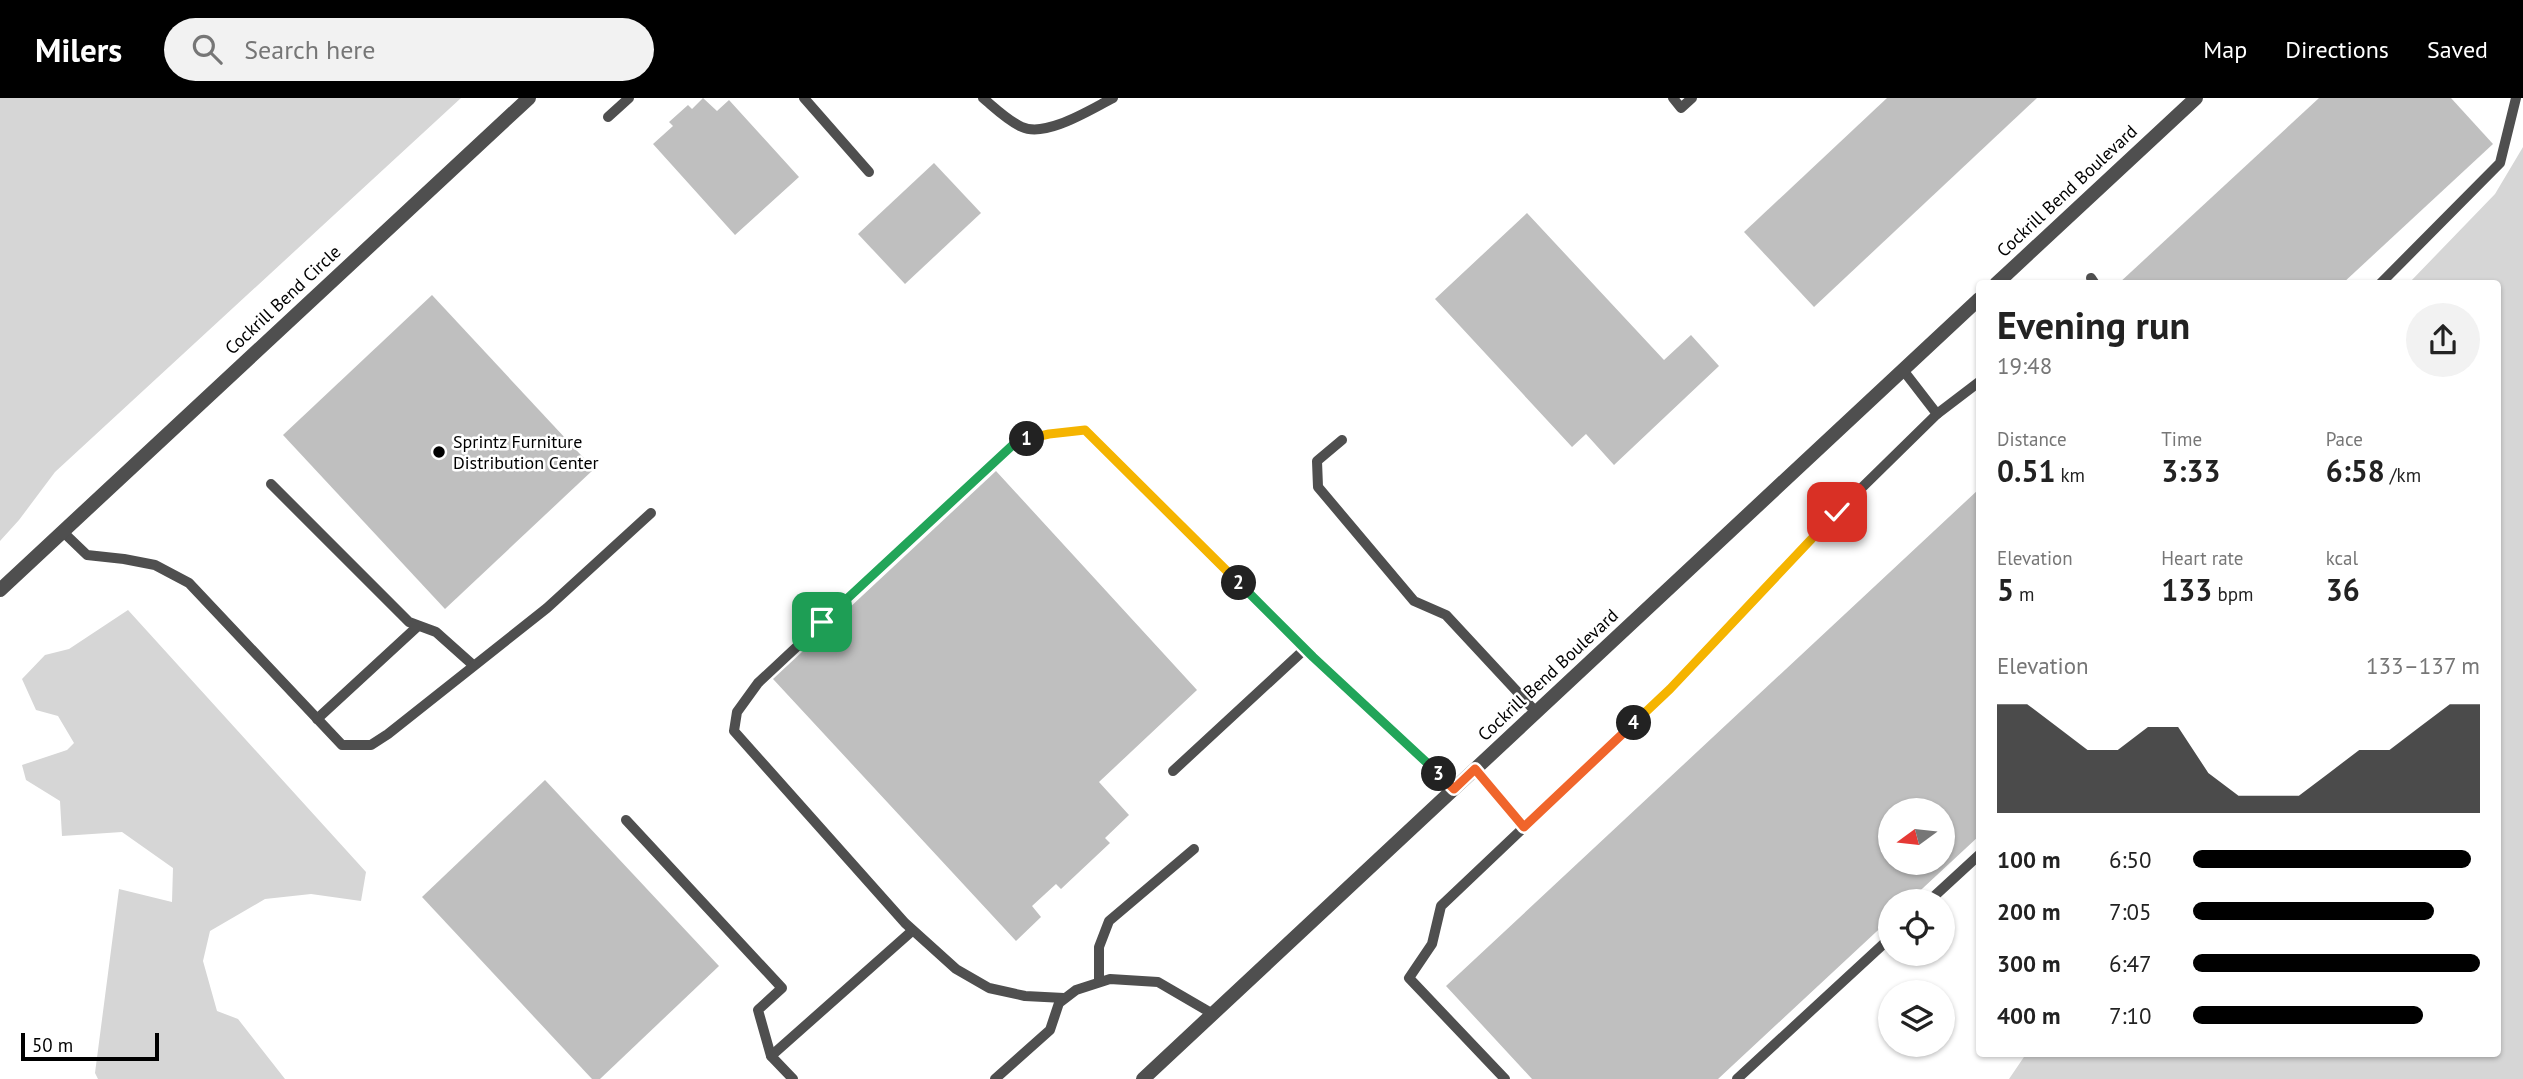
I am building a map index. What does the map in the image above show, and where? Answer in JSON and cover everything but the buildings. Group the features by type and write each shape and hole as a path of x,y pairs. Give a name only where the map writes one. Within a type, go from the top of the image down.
{"street":[{"name":"Cockrill Bend Circle","path":"0,590 529,98"},
{"name":"Cockrill Bend Boulevard","path":"2000,280 2196,98"},
{"name":"Cockrill Bend Boulevard","path":"1143,1079 1976,302"}],"lane":[{"path":"608,117 629,98"},
{"path":"804,98 869,172"},
{"path":"983,98 1023,128 1037,131 1056,126 1113,98"},
{"path":"1673,98 1681,108 1692,98"},
{"path":"2384,280 2500,163 2516,98"},
{"path":"1903,370 1937,414"},
{"path":"1505,1079 1409,978 1432,944 1441,906 1670,689 1837,512 1937,414 1976,384"},
{"path":"1064,998 1025,996 989,988 956,969 912,931 734,731 737,712 758,683 1016,442 1049,434 1085,430 1305,649 1454,789"},
{"path":"1342,440 1317,461 1318,487 1414,601 1446,615 1536,712"},
{"path":"271,484 409,622 436,632 473,665"},
{"path":"62,531 87,555 155,565 189,583 342,746 371,745 388,734 547,608 651,513"},
{"path":"317,719 418,626"},
{"path":"1173,771 1305,649"},
{"path":"1475,769 1524,827"},
{"path":"626,820 782,988 758,1010 771,1056 793,1079"},
{"path":"1099,982 1099,947 1108,920 1194,849"},
{"path":"1942,889 1976,858"},
{"path":"771,1056 912,931"},
{"path":"1737,1079 1878,949"},
{"path":"995,1079 1050,1030 1059,1003 1064,998 1076,990 1099,982 1110,979 1158,982 1213,1014"}],"shaded area":[{"path":"0,98 461,98 55,472 0,541"},
{"path":"2523,147 2523,1079 2009,1079 2024,1057 2501,1057 2501,280 2412,280 2495,194"},
{"path":"128,610 366,872 361,901 311,894 265,899 210,931 203,961 217,1011 238,1019 285,1079 98,1079 95,1073 119,889 172,902 173,868 122,832 62,836 60,801 26,780 22,765 67,750 74,743 58,716 36,710 22,679 45,655 69,649"}],"place":[{"name":"Sprintz Furniture Distribution Center","path":"439,452"}],"route":[{"path":"822,622 1016,442 1049,434 1085,430 1313,657 1454,789 1475,769 1524,827 1670,689 1837,512"}]}
